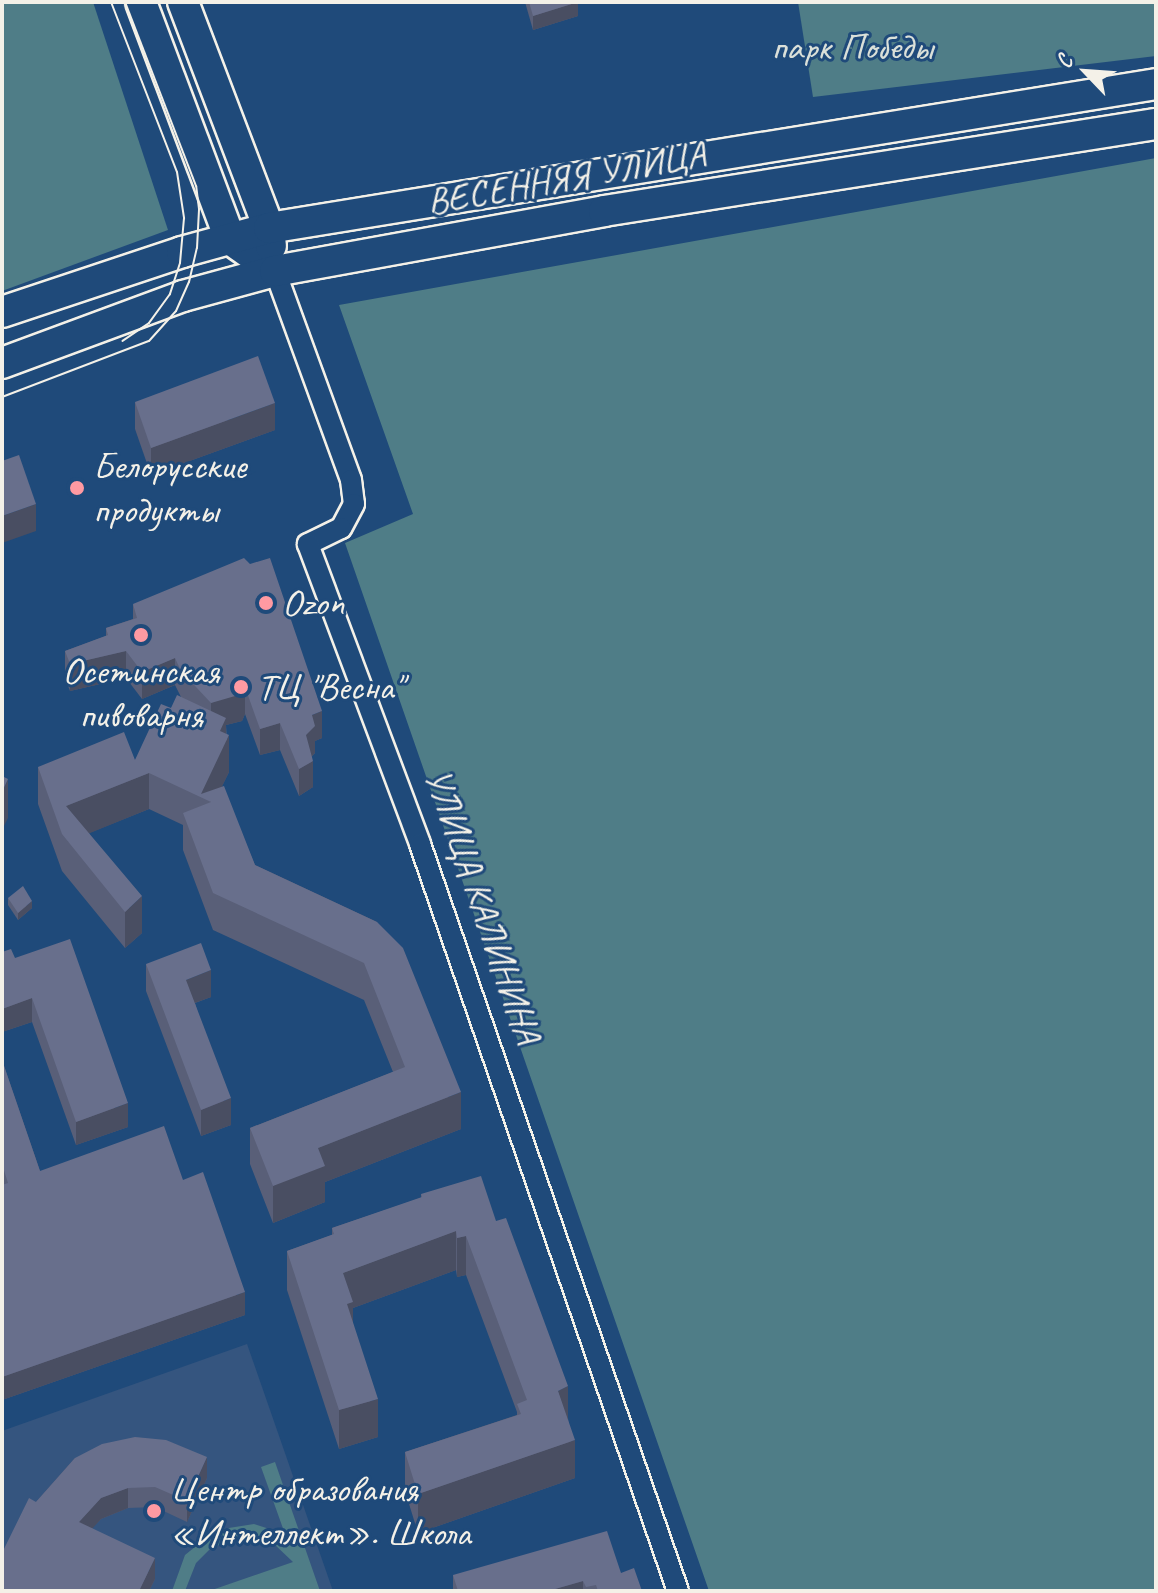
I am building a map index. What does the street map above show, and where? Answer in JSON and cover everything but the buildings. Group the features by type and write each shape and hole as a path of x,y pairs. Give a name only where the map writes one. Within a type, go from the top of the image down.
{"street":[{"path":"141,2 230,239 275,271"},
{"name":"УЛИЦА КАЛИНИНА","path":"183,2 269,228 275,271 353,492 354,504 341,528 308,544 420,844 678,1591"},
{"name":"ВЕСЕННЯЯ УЛИЦА","path":"2,312 269,228 1156,84"},
{"name":"ВЕСЕННЯЯ УЛИЦА","path":"2,363 183,296 275,271 604,211 1156,124"}],"shaded area":[{"name":"Центр образования «Интеллект». Школа","path":"247,1344 333,1591 2,1591 2,1431"}],"green space":[{"path":"2,2 93,2 168,230 2,291"},
{"name":"парк Победы","path":"798,2 1156,2 1156,56 813,97"},
{"path":"1156,158 1156,1591 709,1591 345,543 413,514 339,305"},
{"path":"275,1462 320,1591 209,1591 293,1562 273,1543 242,1537 211,1548 196,1563 185,1591 172,1591 185,1555 216,1530 254,1524 285,1534 261,1467"}],"tram line":[{"path":"111,2 177,172 184,218 180,263 170,294 149,323 122,341"},
{"path":"2,397 149,341 176,311 189,282 197,248 199,209 196,186 125,2"}],"place":[{"name":"Белорусские продукты","path":"77,488"},
{"name":"Ozon","path":"266,603"},
{"name":"Осетинская пивоварня","path":"141,635"},
{"name":"ТЦ \"Весна\"","path":"241,687"},
{"name":"Центр образования «Интеллект». Школа","path":"154,1511"}]}
